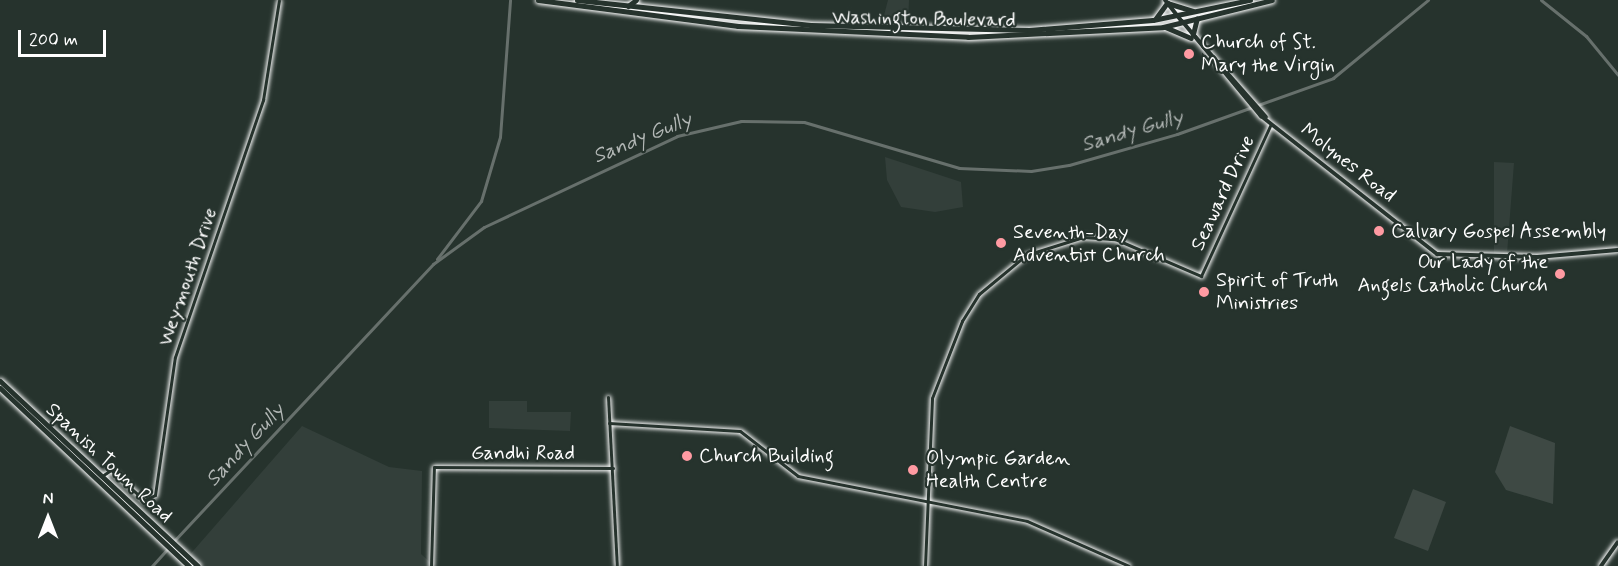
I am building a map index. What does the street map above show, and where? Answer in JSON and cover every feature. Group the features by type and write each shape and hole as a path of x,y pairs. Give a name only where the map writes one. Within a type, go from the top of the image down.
{"highway":[{"name":"Washington Boulevard","path":"538,0 632,15 821,32 1029,36 1163,27 1179,19"},
{"name":"Washington Boulevard","path":"577,0 652,10 811,25 969,30 1179,19 1272,0"},
{"path":"617,6 637,0 652,10"},
{"name":"Washington Boulevard","path":"1198,15 1250,0"},
{"path":"1153,20 1166,2 1198,15 1192,36 1163,27"},
{"name":"Spanish Town Road","path":"0,381 150,528 189,564 198,566"},
{"name":"Spanish Town Road","path":"0,388 156,526 189,564"}],"main road":[{"name":"Molynes Road","path":"1166,2 1192,36 1264,116 1442,255 1537,257 1618,249"},
{"path":"1601,566 1618,542"}],"street":[{"name":"Weymouth Drive","path":"100,477 113,472 144,500 155,495 175,357 257,121 279,0"},
{"name":"Seaward Drive","path":"925,500 927,430 938,379 967,311 1002,272 1051,243 1083,237 1115,239 1201,276 1272,123"},
{"path":"608,398 617,566"},
{"path":"609,423 740,431 791,474 1027,521 1129,566"},
{"name":"Gandhi Road","path":"431,566 434,467 613,468"},
{"path":"925,500 925,566"}],"shaded area":[{"path":"888,0 909,0 908,24 882,23"},
{"path":"885,157 961,182 963,207 935,212 901,207 887,180"},
{"path":"1494,162 1514,163 1507,254 1494,254"},
{"path":"489,401 527,401 527,412 571,412 570,431 489,428"},
{"path":"302,426 389,467 422,471 421,554 434,566 180,566"},
{"path":"1510,426 1555,443 1553,504 1506,490 1495,472"},
{"path":"1413,489 1446,502 1428,551 1394,538"}],"waterway":[{"path":"437,259 481,201 500,137 510,0"},
{"name":"Sandy Gully","path":"173,542 433,264 484,227 677,136 741,121 804,122 959,168 1031,171 1069,165 1177,134 1333,78 1428,0"},
{"name":"Sandy Gully","path":"1541,0 1586,36 1618,75"},
{"name":"Sandy Gully","path":"152,566 169,547"}],"place":[{"name":"Church of St. Mary the Virgin","path":"1189,54"},
{"name":"Calvary Gospel Assembly","path":"1379,231"},
{"name":"Seventh-Day Adventist Church","path":"1001,243"},
{"name":"Our Lady of the Angels Catholic Church","path":"1560,274"},
{"name":"Spirit of Truth Ministries","path":"1204,292"},
{"name":"Church Building","path":"687,456"},
{"name":"Olympic Garden Health Centre","path":"913,470"}]}
